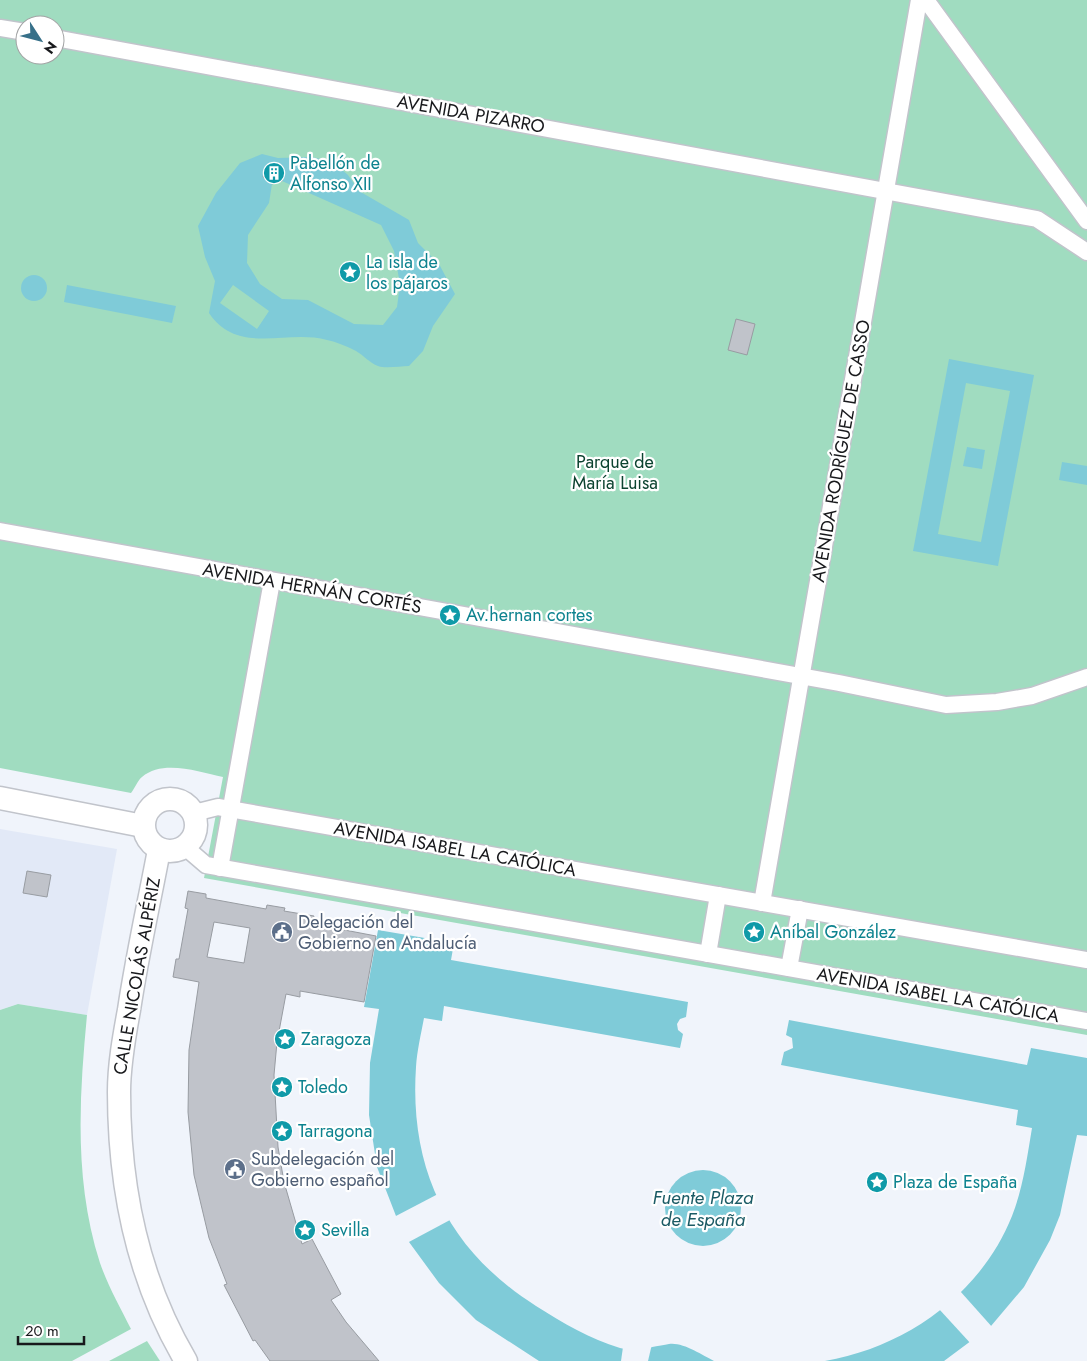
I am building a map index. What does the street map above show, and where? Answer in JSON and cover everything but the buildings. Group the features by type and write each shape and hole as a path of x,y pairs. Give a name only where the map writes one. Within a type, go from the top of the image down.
{"street":[{"name":"AVENIDA RODRÍGUEZ DE CASSO","path":"762,903 919,0"},
{"path":"926,0 1087,221"},
{"path":"0,28 15,30"},
{"name":"AVENIDA PIZARRO","path":"65,40 1037,219 1087,252"},
{"name":"AVENIDA HERNÁN CORTÉS","path":"0,531 946,705 997,702 1032,696 1087,677"},
{"path":"220,868 272,581"},
{"path":"0,798 143,826"},
{"path":"163,799 181,801 194,813 197,822 196,832 185,848 177,851 159,850 148,840 143,826 149,809 163,799"},
{"name":"AVENIDA ISABEL LA CATÓLICA","path":"194,813 218,807 231,809 800,909"},
{"path":"185,848 206,865 220,868 708,954 718,895"},
{"name":"CALLE NICOLÁS ALPÉRIZ","path":"159,850 122,1047 119,1091 120,1135 124,1172 136,1240 154,1299 186,1361"},
{"path":"789,968 800,909 1087,960"},
{"name":"AVENIDA ISABEL LA CATÓLICA","path":"708,954 1087,1021"}],"shaded area":[{"path":"0,829 117,849 87,1015 18,1004 0,1010"}],"green space":[{"name":"Parque de María Luisa","path":"0,0 1087,0 1087,1035 204,878 223,777 181,768 160,769 142,777 131,793 0,768"},
{"path":"18,1004 87,1015 81,1109 82,1171 86,1202 100,1263 110,1288 131,1329 72,1361 0,1361 0,1010"},
{"path":"147,1341 160,1361 109,1361"}],"water":[{"path":"262,154 278,158 312,157 333,162 348,175 359,191 409,220 418,243 439,264 455,294 433,326 423,351 409,366 381,367 342,344 311,337 248,338 234,334 221,326 209,313 215,281 205,257 198,226 216,193 240,163","holes":["282,181 381,225 394,251 400,284 397,307 383,325 354,324 308,300 282,299 260,284 247,263 248,235 269,203 272,184","233,285 269,311 257,329 220,303"]},
{"path":"34,275 43,279 47,288 43,297 34,301 25,297 21,288 25,279"},
{"path":"67,285 176,306 172,323 64,302"},
{"path":"949,359 1034,375 998,566 913,551","holes":["966,383 1010,391 981,542 938,534"]},
{"path":"967,447 985,450 982,469 963,466"},
{"path":"1062,462 1087,466 1087,485 1059,480"},
{"path":"378,930 454,943 451,960 688,1002 686,1017 680,1019 677,1024 678,1030 683,1034 680,1048 444,1006 442,1021 424,1018 416,1067 416,1105 420,1140 428,1173 441,1204 458,1233 480,1260 506,1284 556,1318 587,1335 609,1344 631,1349 674,1344 692,1350 714,1361 539,1361 476,1320 439,1283 409,1242 396,1216 377,1167 369,1115 370,1063 379,1009 364,1007"},
{"path":"789,1020 1027,1065 1031,1048 1087,1058 1087,1136 1077,1135 1060,1215 1050,1240 1024,1287 991,1326 944,1361 825,1361 855,1354 912,1330 961,1292 981,1270 998,1244 1016,1205 1032,1128 1016,1125 1018,1110 781,1065 784,1052 793,1048 792,1038 786,1035"},
{"name":"Fuente Plaza de España","path":"703,1170 717,1173 730,1181 738,1194 741,1208 738,1222 730,1235 717,1243 703,1246 689,1243 676,1235 668,1222 665,1208 668,1194 676,1181 689,1173"}],"pier":[{"path":"438,1194 450,1220 407,1243 394,1217"},
{"path":"960,1291 993,1328 972,1345 939,1309"},
{"path":"652,1344 648,1361 621,1361 623,1347"}],"place":[{"name":"Pabellón de Alfonso XII","path":"274,173"},
{"name":"La isla de los pájaros","path":"350,272"},
{"name":"Av.hernan cortes","path":"450,615"},
{"name":"Delegación del Gobierno en Andalucía","path":"282,932"},
{"name":"Aníbal González","path":"754,932"},
{"name":"Zaragoza","path":"285,1039"},
{"name":"Toledo","path":"282,1087"},
{"name":"Tarragona","path":"282,1131"},
{"name":"Subdelegación del Gobierno español","path":"235,1169"},
{"name":"Plaza de España","path":"877,1182"},
{"name":"Sevilla","path":"305,1230"}]}
